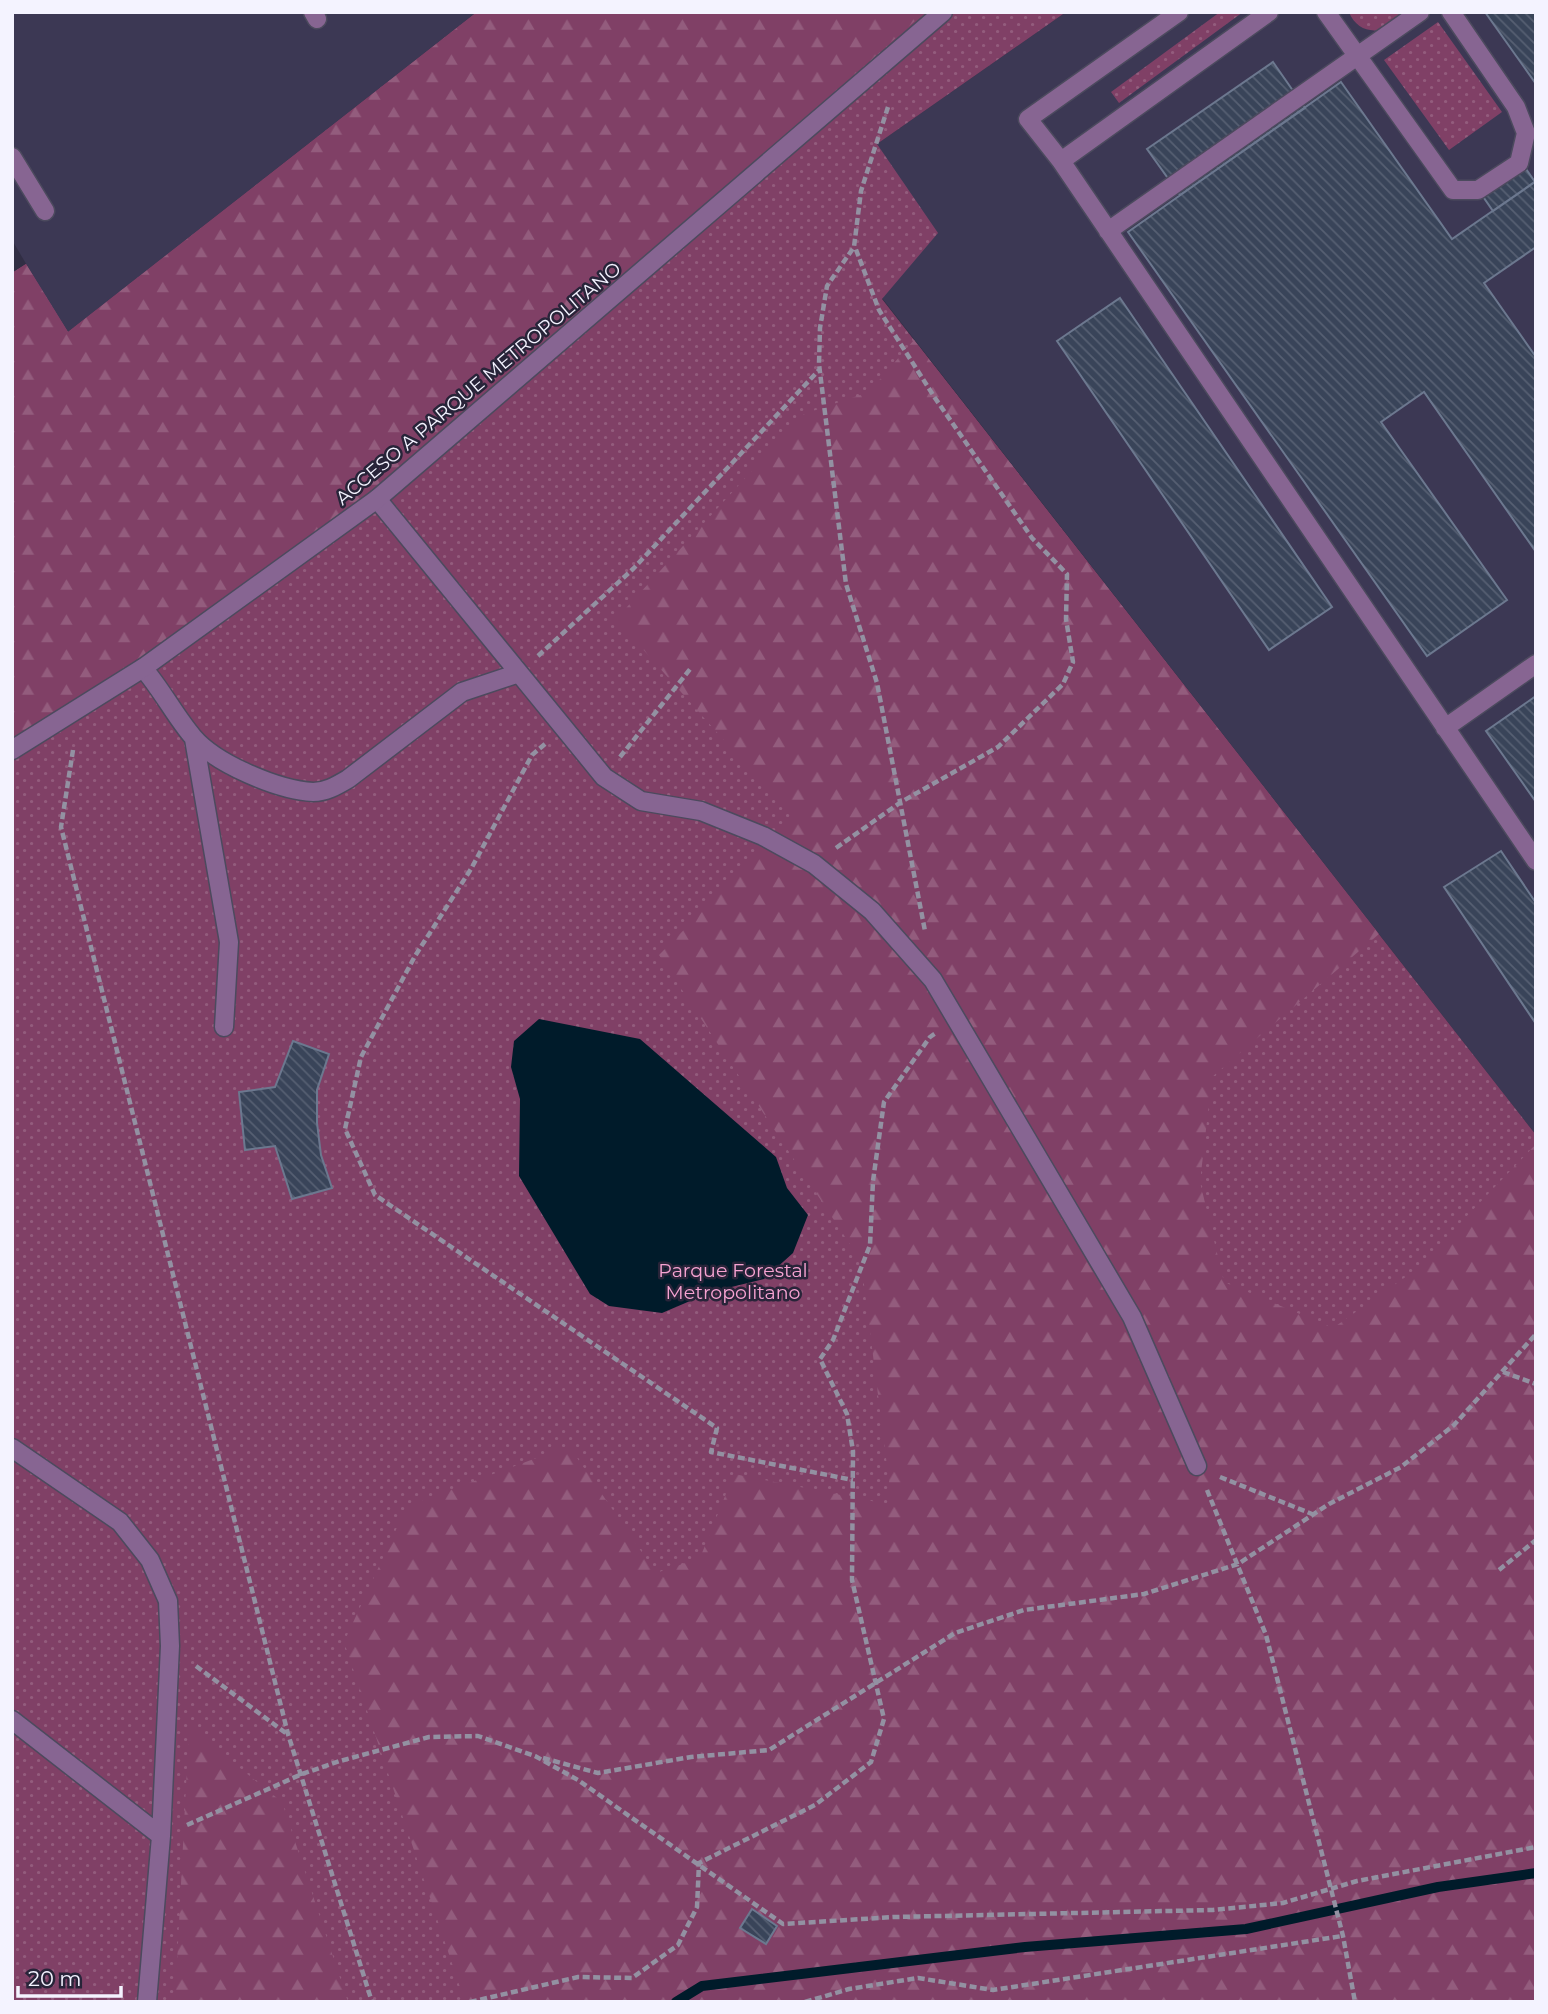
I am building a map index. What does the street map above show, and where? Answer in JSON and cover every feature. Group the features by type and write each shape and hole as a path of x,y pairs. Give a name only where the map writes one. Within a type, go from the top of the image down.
{"street":[{"name":"ACCESO A PARQUE METROPOLITANO","path":"12,750 143,668 377,499 943,12"},
{"path":"1179,12 1028,119 1061,161 1536,862"},
{"path":"1061,161 1269,12"},
{"path":"1326,12 1453,190 1478,190 1519,163 1526,133 1516,107 1451,12"},
{"path":"1108,231 1420,12"},
{"path":"12,157 45,211"},
{"path":"377,499 604,777 641,801 701,811 763,836 814,864 872,911 933,980 1132,1317 1197,1465"},
{"path":"1445,728 1536,664"},
{"path":"143,668 164,693 194,739 232,767 291,789 328,790 348,779 462,692 519,673"},
{"path":"194,739 229,942 225,1027"},
{"path":"12,1448 120,1522 150,1560 168,1601 170,1646 161,1836 147,2002"},
{"path":"12,1720 161,1836"}],"path":[{"path":"888,107 861,191 854,247 827,286 820,328 820,370 846,584 877,683 933,980"},
{"path":"814,864 901,802 998,747 1063,684 1073,662 1066,619 1067,575 1032,538 934,398 879,310 854,247"},
{"path":"519,673 633,569 820,370"},
{"path":"604,777 691,668"},
{"path":"564,727 532,755 471,869 415,956 361,1057 345,1129 375,1195 717,1428 712,1452 853,1480"},
{"path":"73,750 61,827 288,1734 372,2002"},
{"path":"699,1863 814,1805 871,1762 884,1719 852,1580 853,1480 848,1414 820,1359 833,1340 870,1245 873,1181 884,1102 930,1037 957,1019"},
{"path":"161,1836 302,1774 429,1737 478,1737 598,1773 691,1757 769,1750 955,1633 1024,1610 1144,1594 1238,1564 1313,1514 1401,1467 1454,1425 1536,1334"},
{"path":"1503,1372 1536,1384"},
{"path":"1197,1465 1245,1489 1313,1514"},
{"path":"1197,1465 1266,1635 1343,1936 1355,2002"},
{"path":"1499,1570 1536,1540"},
{"path":"170,1646 288,1734"},
{"path":"535,1756 578,1780 783,1924 1012,1913 1213,1910 1283,1903 1331,1889 1475,1856 1536,1847"},
{"path":"470,2002 578,1977 632,1978 678,1945 697,1907 699,1863"},
{"path":"805,2002 849,1989 918,1978 993,1990 1343,1936"}],"shaded area":[{"path":"12,12 477,12 67,333 12,240"},
{"path":"1066,12 1536,12 1536,1135 882,298 877,144"}],"green space":[{"name":"Parque Forestal Metropolitano","path":"477,12 1066,12 877,144 938,233 882,299 1536,1135 1536,2002 12,2002 12,273 26,264 68,332"},
{"path":"477,12 925,12 377,499 12,750 12,273 26,264 68,332"},
{"path":"1220,12 1243,12 1119,103 1111,92"},
{"path":"1349,12 1402,12 1390,25 1375,30 1360,26"},
{"path":"1438,22 1502,112 1449,150 1384,60"},
{"path":"914,340 1379,934 1212,1077 1200,1182 1224,1282 1333,1328 1414,1271 1536,1144 1536,2002 465,2002 344,1642 407,1506 569,1446 656,1573 700,1558 734,1474 892,1505 861,1261 659,955 794,819 616,619 804,414 869,392"},
{"path":"189,1727 282,1802 348,2002 175,2002"}],"water":[{"path":"539,1019 640,1039 776,1157 787,1188 808,1215 793,1253 764,1279 711,1292 662,1313 609,1306 590,1294 519,1176 520,1099 511,1067 514,1041"}],"building":[{"path":"1485,12 1536,12 1536,84"},
{"path":"1273,62 1305,108 1180,195 1147,149"},
{"path":"1341,82 1452,239 1536,181 1536,247 1484,283 1536,357 1536,552 1424,392 1381,422 1507,600 1427,656 1128,232"},
{"path":"1517,156 1535,182 1493,211 1475,185"},
{"path":"1120,298 1332,607 1269,650 1057,341"},
{"path":"1536,696 1536,802 1486,731"},
{"path":"1501,851 1536,903 1536,1024 1444,887"},
{"path":"293,1041 329,1054 317,1090 317,1123 321,1155 332,1188 292,1199 275,1146 245,1150 239,1092 275,1087"},
{"path":"752,1909 777,1926 766,1944 740,1928"}],"waterway":[{"path":"676,2002 702,1986 1025,1947 1246,1929 1438,1887 1536,1873"}]}
